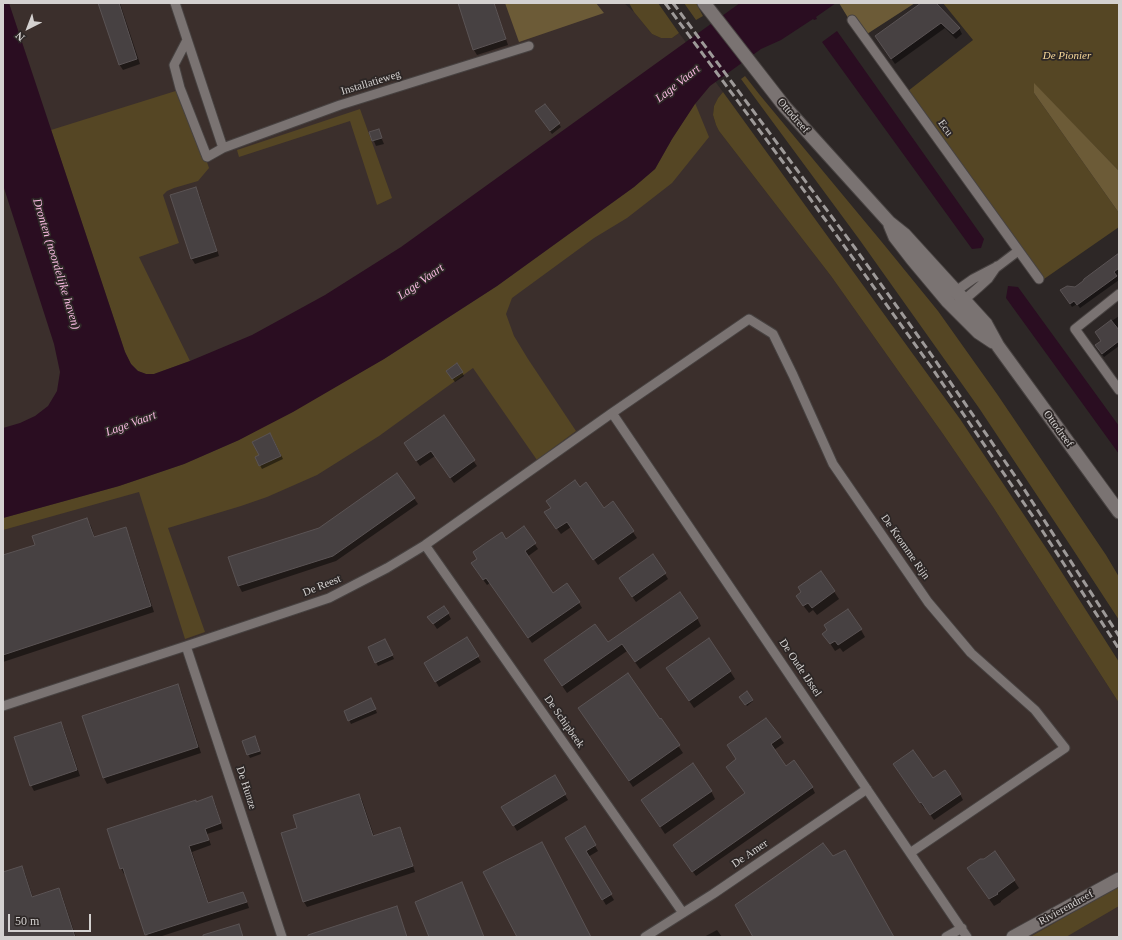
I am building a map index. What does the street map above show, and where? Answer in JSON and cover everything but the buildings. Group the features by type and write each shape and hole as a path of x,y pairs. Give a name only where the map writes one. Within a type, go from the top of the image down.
{"street":[{"path":"175,3 223,148"},
{"name":"Ottodreef","path":"704,3 785,107 889,222 904,234 986,324 998,346 1119,512"},
{"name":"Ecu","path":"852,20 1039,279"},
{"name":"Installatieweg","path":"187,40 174,65 180,88 207,157 223,148 340,105 529,46"},
{"name":"Ottodreef","path":"889,222 895,237 948,302 978,332 998,346"},
{"path":"976,283 1018,251"},
{"path":"948,302 988,279 997,266"},
{"path":"1119,294 1075,329 1119,390"},
{"name":"De Kromme Rijn","path":"612,413 749,319 773,334 833,464 928,602 971,653 1035,710 1065,748 910,853"},
{"name":"De Reest","path":"3,706 329,598 387,568 425,544 612,413"},
{"name":"De Oude IJssel","path":"612,413 967,937"},
{"name":"De Schipbeek","path":"425,544 683,913"},
{"name":"De Hunze","path":"186,646 282,937"},
{"name":"De Amer","path":"645,937 713,894 867,789"},
{"name":"Rivierendreef","path":"1014,937 1119,879"},
{"path":"946,937 962,928"}],"shaded area":[{"path":"3,3 624,3 634,12 652,34 661,38 672,38 679,33 723,92 714,106 713,115 719,131 831,276 943,434 993,507 1119,703 1119,937 3,937"},
{"path":"505,3 596,3 604,13 519,42"},
{"path":"839,3 915,3 867,34 850,21"},
{"path":"1034,83 1119,171 1119,213 1034,93"}],"green space":[{"path":"629,3 658,3 679,33 672,38 661,38 652,34 634,12"},
{"path":"684,3 696,3 703,16 696,20"},
{"name":"De Pionier","path":"943,3 1119,3 1119,171 1034,84 1034,93 1119,213 1119,227 1044,279 908,91 973,40"},
{"path":"745,76 938,311 997,394 1106,555 1119,577 1119,620 979,408 859,239 741,79"},
{"path":"182,89 209,168 198,181 174,188 167,191 163,195 179,243 139,257 190,361 154,374 146,374 138,371 131,364 125,352 51,130"},
{"path":"723,92 960,419 1052,557 1119,662 1119,703 993,507 943,434 831,276 719,131 713,115 714,106"},
{"path":"695,103 709,137 672,183 627,218 594,238 512,298 506,314 514,336 576,431 537,460 473,368 379,436 317,475 267,497 168,528 205,632 185,639 139,492 3,530 3,518 119,486 184,464 239,440 384,359 497,286 634,187 655,169"},
{"path":"360,109 392,198 377,205 350,121 239,157 237,150"},
{"path":"1119,886 1119,906 1066,937 1030,937"}],"water":[{"path":"3,3 9,3 125,352 131,364 138,371 146,374 154,374 190,361 252,335 325,295 401,247 740,3 836,3 816,17 817,19 813,19 781,40 761,49 710,86 695,104 672,139 655,169 634,187 497,286 384,359 293,412 239,440 184,464 119,486 3,518 3,428 20,423 35,416 48,406 57,391 60,372 54,344 3,185"},
{"path":"837,31 984,239 981,248 972,249 822,42"},
{"path":"1008,286 1018,287 1119,426 1119,454 1006,298"}],"railway":[{"path":"665,3 811,200 932,368 1036,521 1119,649"},
{"path":"673,3 855,248 926,347 1024,489 1119,636"}],"water label":[{"name":"Lage Vaart","path":"678,84"},
{"name":"Dronten (noordelijke haven)","path":"56,264"},
{"name":"Lage Vaart","path":"421,282"},
{"name":"Lage Vaart","path":"131,424"}]}
